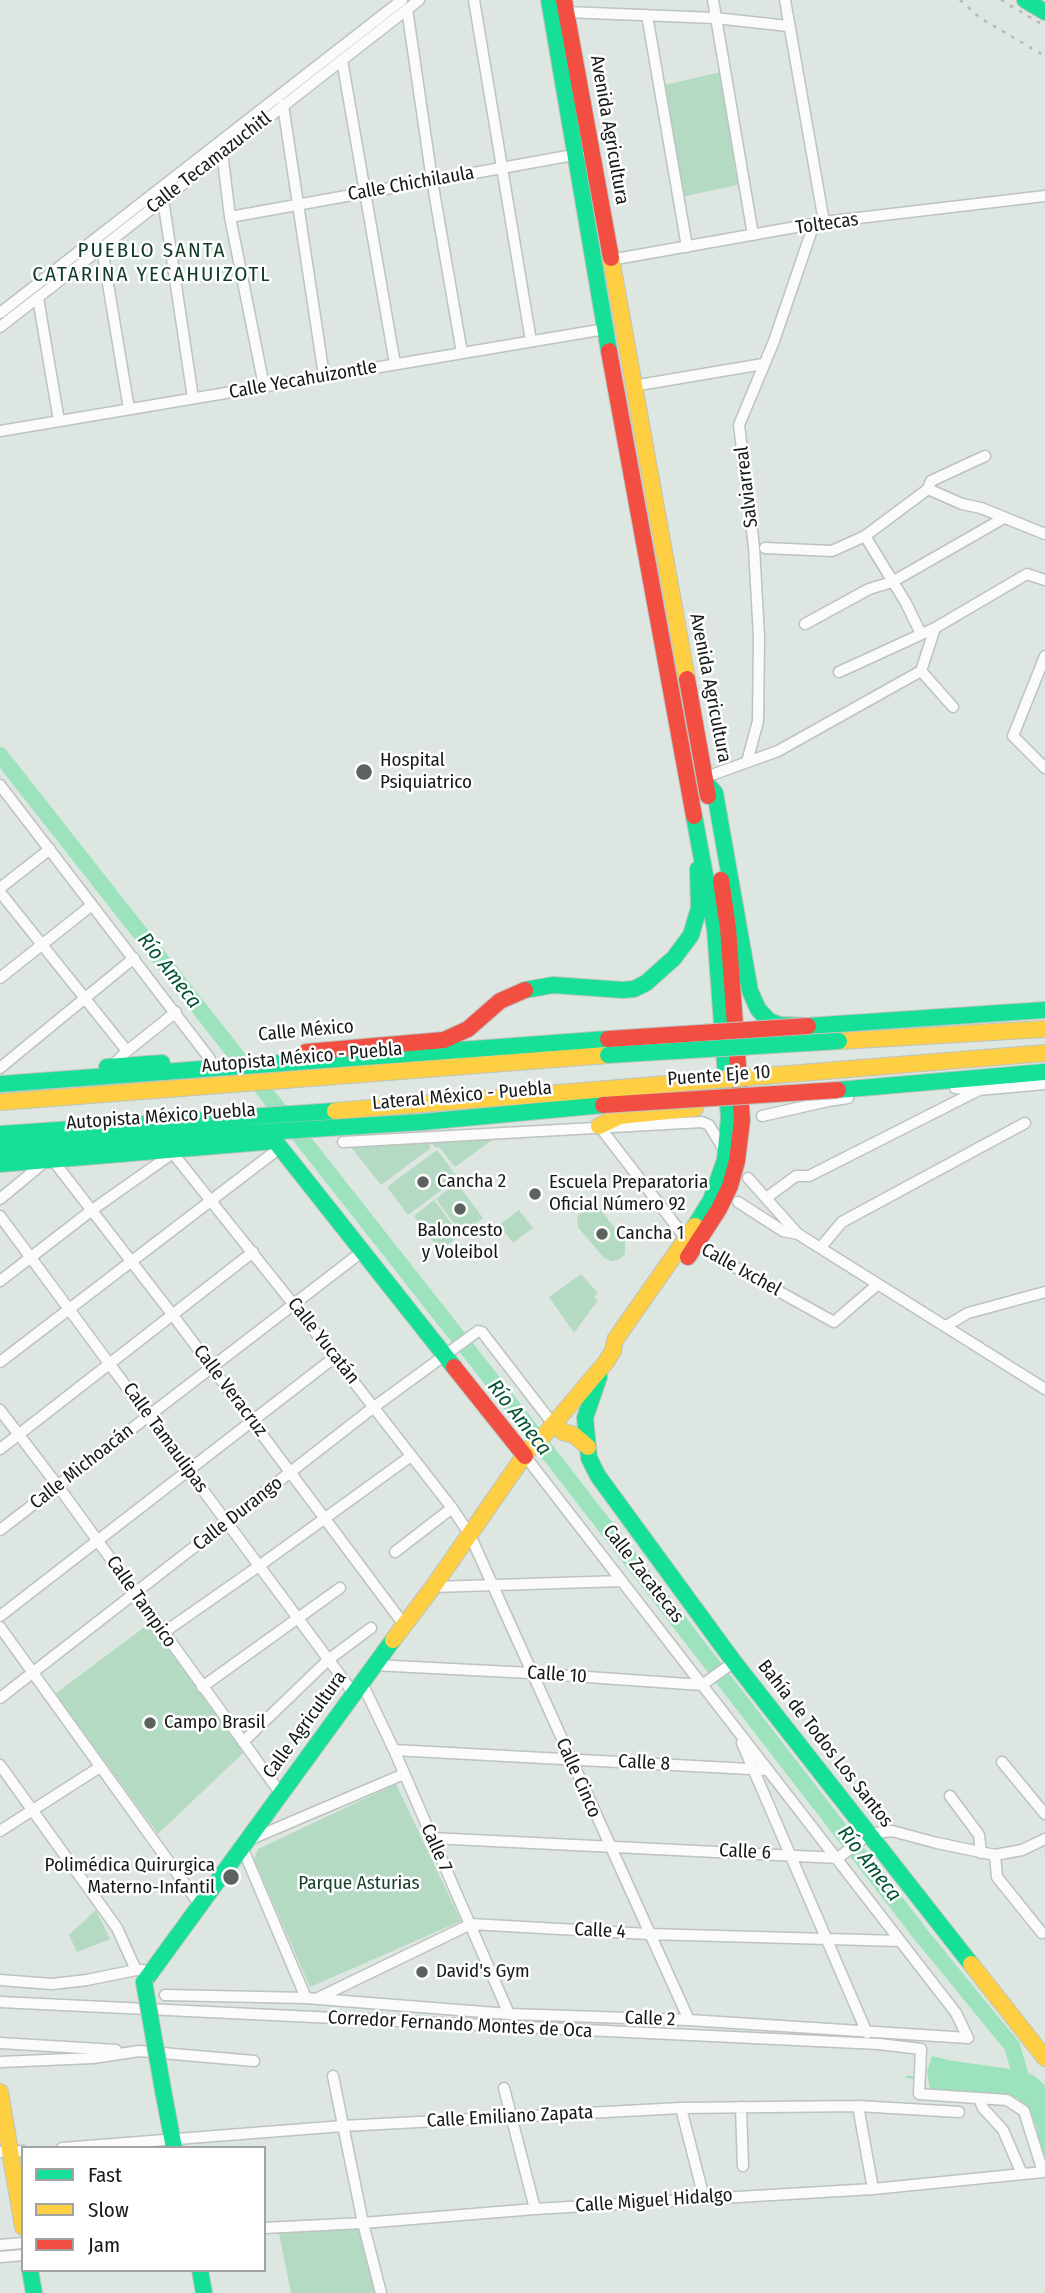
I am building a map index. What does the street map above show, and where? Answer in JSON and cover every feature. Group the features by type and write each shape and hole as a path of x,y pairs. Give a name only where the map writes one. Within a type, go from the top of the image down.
{"main road":[{"name":"Avenida Agricultura","path":"549,0 605,329 716,929 729,1118 726,1153 711,1200 692,1243"},
{"path":"1025,0 1045,12"},
{"name":"Avenida Agricultura","path":"566,6 706,780 728,928 742,1120 737,1161 730,1186 624,1345 609,1357"},
{"path":"706,780 715,793 747,977 754,1001 764,1016 775,1023 808,1026"},
{"name":"Calle México","path":"271,1059 444,1040 468,1029 500,1001 524,990 552,985 634,989 646,983 674,958 691,935 699,908 698,870 704,862"},
{"path":"0,1076 271,1059 608,1047 808,1026 1045,1010"},
{"name":"Puente Eje 10","path":"608,1047 839,1041 1045,1029"},
{"name":"Autopista México - Puebla","path":"0,1102 283,1080 608,1047"},
{"name":"Puente Eje 10","path":"0,1134 198,1122 1045,1053"},
{"path":"0,1084 171,1062 213,1062"},
{"path":"944,1085 1045,1072"},
{"name":"Puente Eje 10","path":"603,1105 944,1085"},
{"path":"599,1126 620,1116 699,1107 718,1097"},
{"name":"Lateral México - Puebla","path":"324,1127 422,1122 603,1105"},
{"name":"Autopista México Puebla","path":"8,1156 324,1127"},
{"name":"Autopista México Puebla","path":"8,1156 50,1159 278,1144"},
{"name":"Calle Zacatecas","path":"278,1144 527,1452"},
{"name":"Calle Agricultura","path":"144,1974 200,1905 405,1626 527,1452 609,1357"},
{"name":"Bahía de Todos Los Santos","path":"609,1357 593,1389 585,1418 589,1458 598,1476 731,1664 1045,2058"},
{"path":"550,1428 574,1435 588,1447"},
{"path":"144,1974 173,2144"},
{"path":"0,2092 21,2214"},
{"path":"30,2272 34,2293"},
{"path":"200,2272 204,2293"}],"street":[{"name":"Calle Tecamazuchitl","path":"0,327 16,307 404,4 419,0"},
{"path":"474,0 531,341"},
{"path":"713,0 753,235"},
{"name":"Salviarreal","path":"747,762 758,721 759,637 754,547 739,425 819,223 785,0"},
{"name":"Calle Tecamazuchitl","path":"0,313 38,298 283,105 327,65 342,60 404,4"},
{"path":"404,4 462,353"},
{"path":"566,6 788,26"},
{"path":"647,15 687,247"},
{"path":"342,60 395,364"},
{"path":"283,105 324,376"},
{"path":"222,152 230,217 264,386"},
{"name":"Calle Chichilaula","path":"230,217 591,152"},
{"name":"Toltecas","path":"610,260 819,223 1045,196"},
{"path":"163,199 193,398"},
{"path":"102,248 129,409"},
{"path":"38,298 59,421"},
{"name":"Calle Yecahuizontle","path":"0,430 605,329"},
{"path":"633,386 764,364"},
{"path":"765,548 832,551 865,536 928,489 931,481 985,456"},
{"path":"928,489 1045,534"},
{"path":"806,624 869,589 892,582 1004,518"},
{"path":"865,536 921,634"},
{"path":"839,672 935,628 1027,574 1045,580"},
{"path":"706,780 778,751 921,671 935,628"},
{"path":"1045,656 1013,736 1045,768"},
{"path":"921,671 953,706"},
{"path":"1035,683 1045,692"},
{"path":"0,785 5,800 50,849 213,1062"},
{"path":"50,849 0,890 127,1051"},
{"path":"0,978 92,905"},
{"path":"0,1068 134,958"},
{"path":"108,1071 127,1051 176,1012"},
{"path":"762,1116 828,1101 944,1085 978,1090 1045,1084"},
{"path":"766,1198 796,1176 809,1176 978,1090"},
{"path":"343,1142 702,1122 709,1125 726,1153"},
{"path":"821,1247 842,1222 1026,1123"},
{"name":"Calle Ixchel","path":"599,1126 692,1243 834,1322 878,1284"},
{"path":"0,1362 132,1262 278,1144"},
{"path":"0,1281 172,1152"},
{"name":"Calle Yucatán","path":"172,1152 374,1407 470,1535"},
{"path":"0,1199 50,1159"},
{"name":"Calle Veracruz","path":"50,1159 172,1314 405,1626"},
{"path":"748,1178 799,1234 1045,1389"},
{"path":"738,1202 783,1231 799,1234"},
{"name":"Calle Tamaulipas","path":"0,1216 328,1660 358,1689"},
{"name":"Calle Michoacán","path":"0,1530 363,1251"},
{"path":"0,1448 253,1252"},
{"path":"946,1326 968,1313 1045,1292"},
{"name":"Calle Durango","path":"0,1698 374,1407 474,1333 482,1332 550,1428"},
{"path":"0,1616 335,1357"},
{"name":"Calle Tampico","path":"0,1410 281,1794"},
{"name":"Calle Zacatecas","path":"527,1452 622,1581 768,1770 843,1855 900,1941 956,2012 968,2038"},
{"path":"163,1633 325,1520 411,1456"},
{"path":"395,1552 452,1508"},
{"name":"Calle Cinco","path":"470,1535 689,2020"},
{"path":"433,1587 622,1581"},
{"path":"202,1687 340,1588"},
{"path":"0,1627 200,1905"},
{"path":"243,1742 328,1660 372,1628"},
{"path":"702,1685 731,1664"},
{"name":"Calle 10","path":"374,1665 530,1672 702,1685"},
{"name":"Calle 7","path":"358,1689 394,1750 509,2014"},
{"path":"735,1727 867,2033"},
{"name":"Calle 8","path":"394,1750 768,1770"},
{"path":"1002,1762 1045,1814"},
{"path":"0,1765 117,1928 144,1974 52,1984 0,1980"},
{"path":"0,1831 100,1767"},
{"path":"311,1998 244,1844 404,1774"},
{"path":"950,1796 979,1835 981,1853"},
{"path":"843,1855 866,1836 892,1831 995,1854 1022,1850 1045,1840"},
{"name":"Calle 6","path":"432,1838 843,1855"},
{"path":"995,1854 998,1877 1042,1933"},
{"name":"Calle 4","path":"311,1998 471,1924 648,1934 900,1941"},
{"name":"Calle 2","path":"165,1996 311,1998 509,2014 689,2020 968,2038"},
{"name":"Corredor Fernando Montes de Oca","path":"0,2001 893,2046 921,2049 918,2090 979,2099"},
{"path":"882,2034 893,2046"},
{"path":"0,2043 254,2061"},
{"path":"0,2062 93,2058 139,2051"},
{"path":"332,2076 363,2223 382,2293"},
{"path":"504,2088 535,2209"},
{"path":"979,2099 983,2108 1003,2130 1021,2174"},
{"name":"Calle Miguel Hidalgo","path":"266,2228 873,2189 1043,2172 1024,2111 1007,2101 979,2099"},
{"path":"858,2106 873,2189"},
{"name":"Calle Emiliano Zapata","path":"118,2146 173,2144 343,2126 681,2108 858,2106 959,2112"},
{"path":"741,2107 743,2166"},
{"path":"681,2108 704,2198"},
{"path":"0,2245 21,2243"},
{"path":"0,2257 21,2255"}],"green space":[{"path":"721,72 742,184 681,197 660,86"},
{"path":"495,1138 455,1167 439,1147 429,1145 431,1148 381,1185 351,1147"},
{"name":"Cancha 2","path":"437,1150 458,1178 408,1215 387,1187"},
{"name":"Baloncesto y Voleibol","path":"457,1183 483,1218 462,1234 436,1199"},
{"path":"434,1200 460,1235 440,1251 414,1216"},
{"name":"Cancha 1","path":"590,1207 600,1209 625,1241 625,1254 618,1260 604,1258 578,1227 579,1214"},
{"path":"519,1210 533,1228 513,1243 499,1225"},
{"path":"581,1274 598,1293 594,1297 598,1300 574,1333 549,1297"},
{"name":"Campo Brasil","path":"150,1623 244,1752 158,1834 55,1694"},
{"name":"Parque Asturias","path":"396,1784 461,1921 310,1987 254,1859 258,1849"},
{"path":"96,1910 110,1939 77,1952 69,1935"},
{"path":"360,2229 377,2293 291,2293 279,2233"}],"shaded area":[{"path":"932,2056 1033,2075 1045,2085 1045,2163 1036,2125 1018,2098 930,2090 927,2071"}],"waterway":[{"name":"Río Ameca","path":"0,755 509,1402 922,1936 1012,2046 1024,2087"},
{"path":"907,2077 917,2078"}],"railway":[{"path":"960,0 980,18 1045,56"},
{"path":"1001,0 1045,26"}],"traffic: fast":[{"path":"549,0 609,351"},
{"path":"1025,0 1045,12"},
{"path":"707,784 715,793 750,991 758,1009 769,1021 780,1025 808,1026 1045,1010"},
{"path":"694,816 715,929 729,1118 725,1160 711,1200 695,1226"},
{"path":"525,990 553,985 623,990 634,989 646,983 674,958 691,935 699,908 698,869"},
{"path":"0,1084 608,1039"},
{"path":"608,1055 839,1041"},
{"path":"107,1067 162,1063"},
{"path":"838,1090 1045,1072"},
{"path":"0,1149 422,1122 603,1105"},
{"path":"0,1134 335,1111"},
{"path":"0,1164 275,1141 454,1367"},
{"path":"599,1377 585,1418 589,1458 598,1476 734,1662 971,1964"},
{"path":"144,1982 393,1640"},
{"path":"144,1982 163,2090"},
{"path":"163,2090 174,2146"},
{"path":"30,2272 34,2293"},
{"path":"200,2272 204,2293"}],"traffic: slow":[{"path":"611,258 687,679"},
{"path":"839,1041 1045,1029"},
{"path":"837,1070 1045,1053"},
{"path":"0,1102 608,1055"},
{"path":"607,1089 837,1070"},
{"path":"335,1111 607,1089"},
{"path":"599,1126 620,1116 695,1108"},
{"path":"393,1640 529,1449 547,1432 606,1362 613,1351 615,1340 695,1226"},
{"path":"553,1424 563,1432 574,1435 588,1447"},
{"path":"971,1964 1045,2058"},
{"path":"0,2092 21,2215"}],"traffic: jam":[{"path":"564,0 611,258"},
{"path":"609,351 694,816"},
{"path":"687,679 708,796"},
{"path":"688,1257 719,1209 730,1186 737,1161 742,1120 728,928 721,880"},
{"path":"306,1052 444,1040 468,1029 500,1001 525,990"},
{"path":"608,1039 808,1026"},
{"path":"603,1105 838,1090"},
{"path":"454,1367 525,1456"}],"place":[{"name":"Hospital Psiquiatrico","path":"364,772"},
{"name":"Cancha 2","path":"423,1182"},
{"name":"Escuela Preparatoria Oficial Número 92","path":"535,1194"},
{"name":"Baloncesto y Voleibol","path":"460,1209"},
{"name":"Cancha 1","path":"602,1234"},
{"name":"Campo Brasil","path":"150,1723"},
{"name":"Polimédica Quirurgica Materno-Infantil","path":"231,1877"},
{"name":"David's Gym","path":"422,1972"}],"district":[{"name":"PUEBLO SANTA CATARINA YECAHUIZOTL","path":"152,263"}]}
